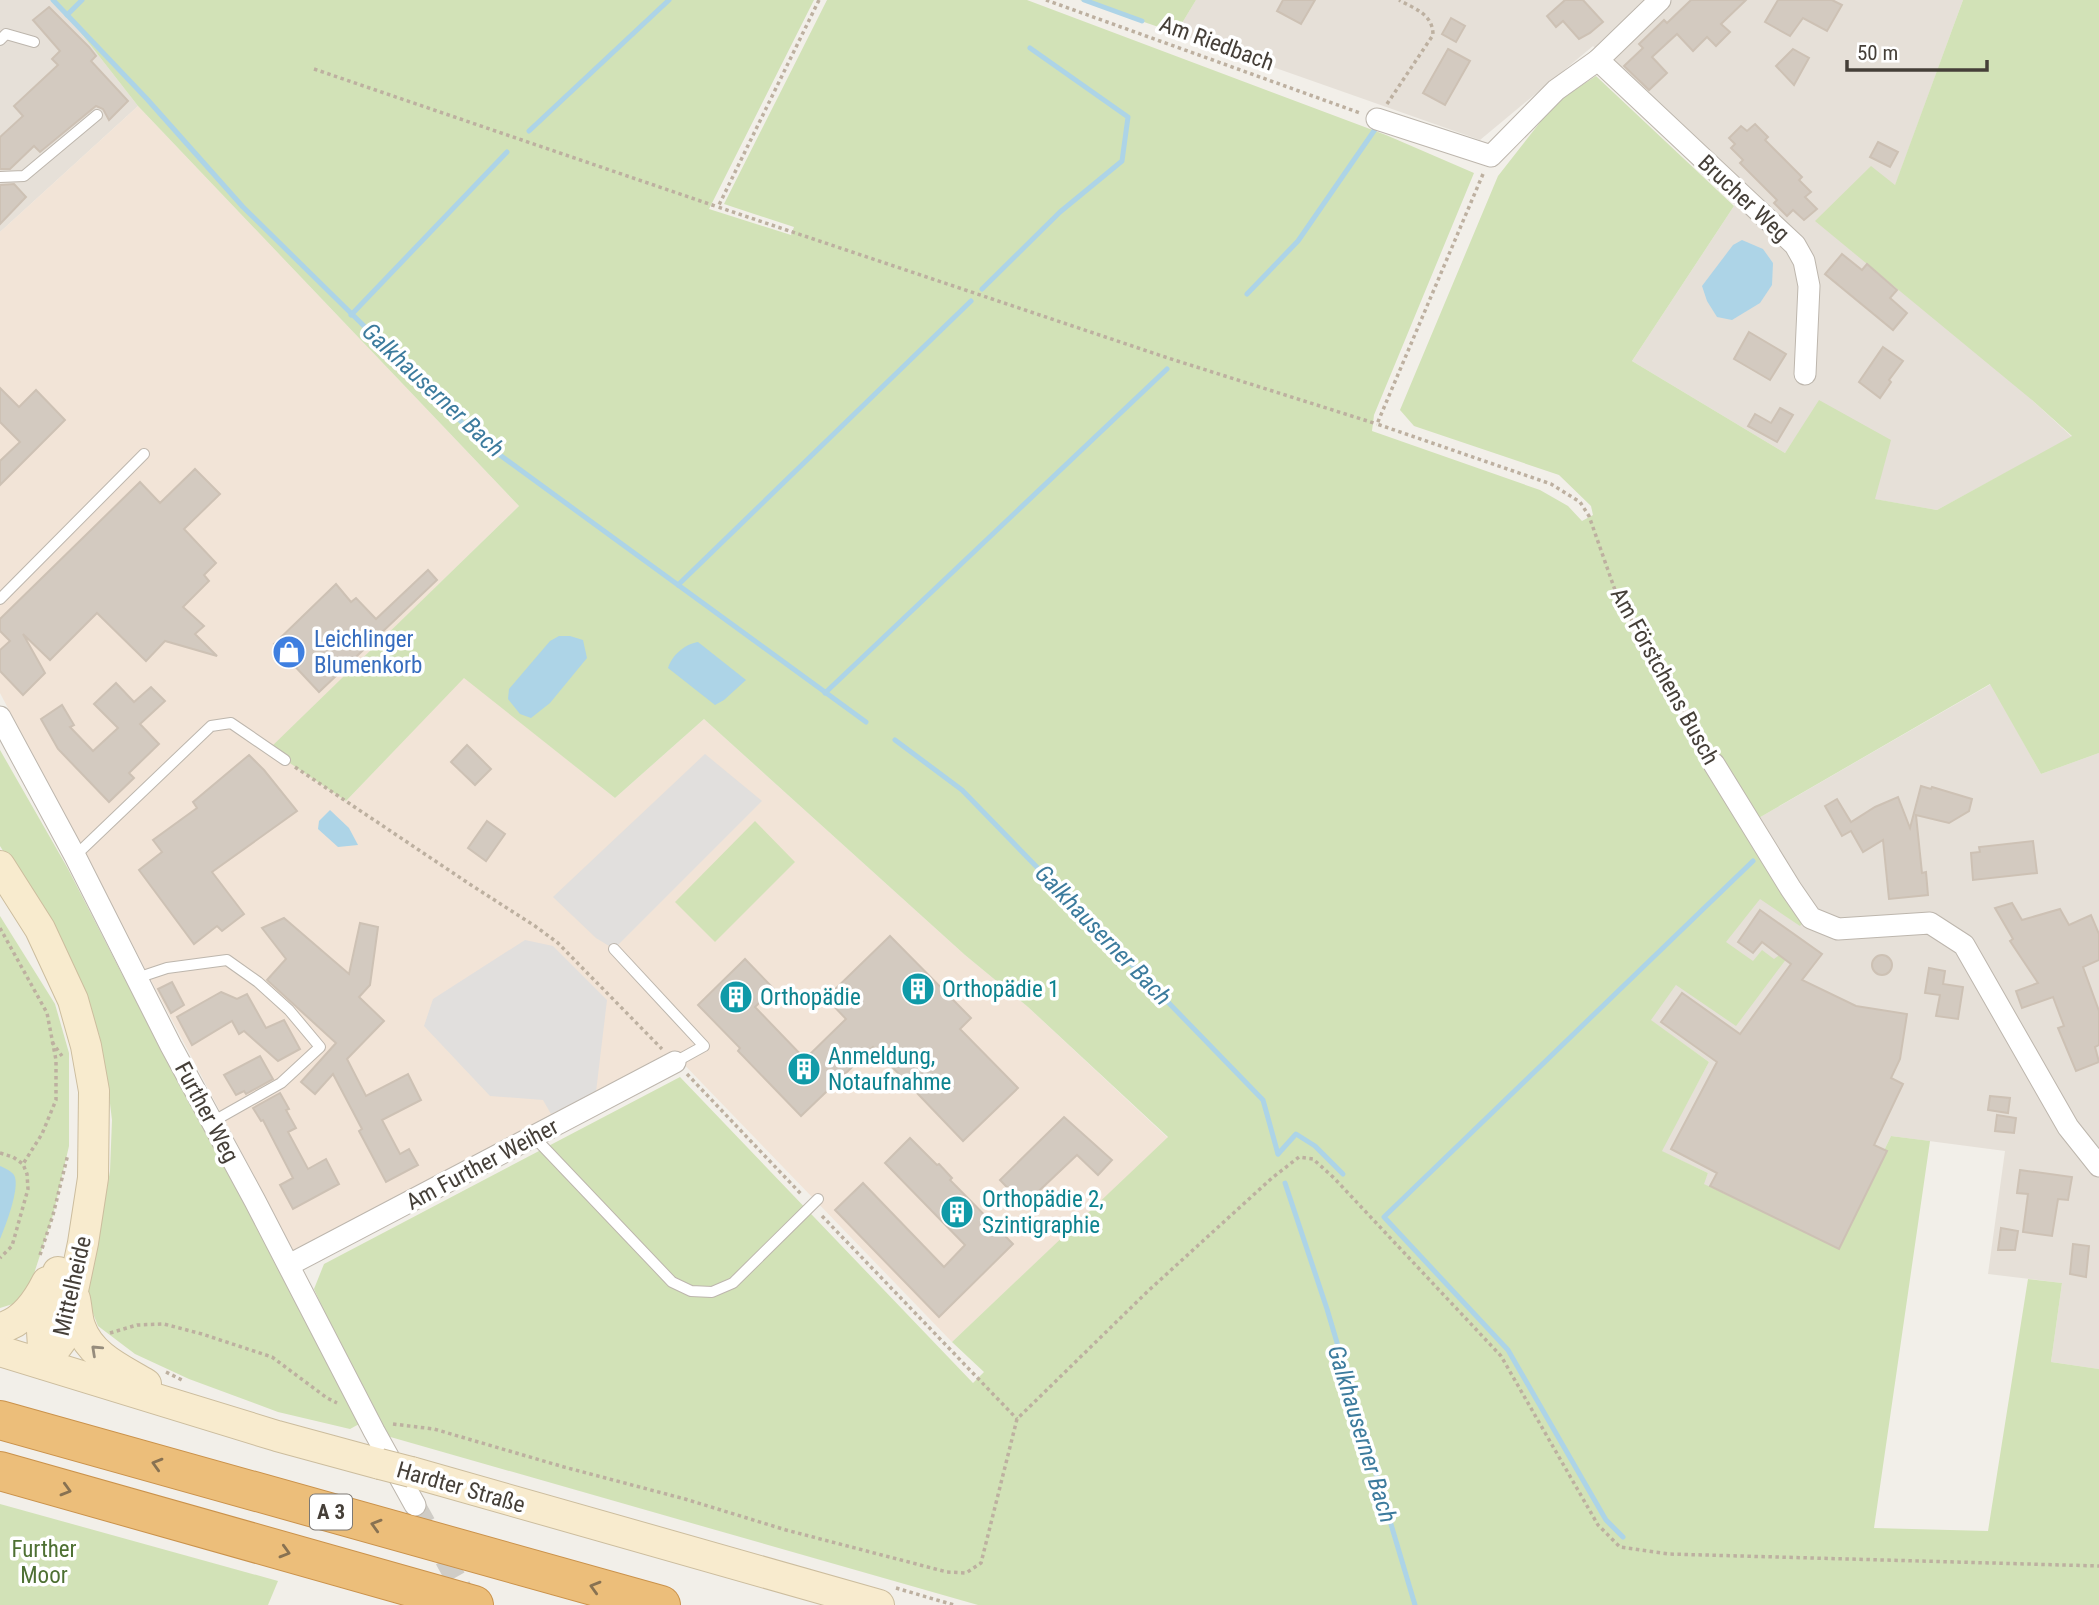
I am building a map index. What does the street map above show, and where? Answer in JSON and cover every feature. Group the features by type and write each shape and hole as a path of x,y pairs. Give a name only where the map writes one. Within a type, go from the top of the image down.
{"highway":[{"name":"A 3","path":"0,1420 661,1605"},
{"name":"A 3","path":"0,1471 474,1605"}],"main road":[{"name":"Mittelheide","path":"0,866 40,929 73,1000 86,1046 94,1091 82,1139 69,1234 42,1331 44,1364"},
{"name":"Mittelheide","path":"44,1364 64,1338 93,1178 82,1139"},
{"path":"0,1328 9,1326 26,1313 39,1298 69,1234"},
{"path":"74,1289 79,1324 86,1340 96,1352 196,1410"},
{"name":"Hardter Straße","path":"0,1351 276,1436 879,1605"}],"street":[{"path":"1377,119 1490,156 1556,90 1598,60 1660,0"},
{"name":"Brucher Weg","path":"1598,60 1795,245 1804,261 1809,286 1805,374"},
{"name":"Further Weg","path":"0,718 415,1505"},
{"name":"Am Förstchens Busch","path":"1714,764 1811,918 1838,929 1930,923 1964,945 2068,1127 2099,1166"},
{"name":"Am Further Weiher","path":"289,1265 535,1138 675,1062"}],"lane":[{"path":"0,40 6,34 34,42"},
{"path":"0,177 24,176 97,115"},
{"path":"0,599 144,454"},
{"path":"75,856 211,726 231,723 285,760"},
{"path":"614,949 704,1046 675,1062"},
{"path":"137,978 167,968 227,960 258,982 289,1010 320,1047 281,1083 212,1122"},
{"path":"535,1138 672,1283 691,1291 712,1292 733,1283 818,1199"}],"path":[{"path":"718,207 819,0"},
{"name":"Am Riedbach","path":"1046,0 1377,119"},
{"path":"1377,119 1433,35 1433,25 1426,16 1399,0"},
{"name":"Am Förstchens Busch","path":"314,69 718,207 1168,358 1377,424 1550,484 1580,502 1589,516 1616,593 1714,764"},
{"path":"1377,424 1490,156"},
{"path":"0,928 47,1013 56,1060 56,1100 42,1134 23,1164"},
{"path":"52,1042 62,1056 64,1067"},
{"path":"38,1260 82,1139"},
{"path":"0,1153 23,1164 28,1189 12,1246 0,1258"},
{"path":"86,1340 137,1325 164,1324 202,1334 272,1357 327,1398 367,1417 396,1425 434,1429 786,1530 947,1572 966,1573 981,1563 1017,1419 1148,1291 1272,1178 1299,1157 1313,1159 1334,1178 1501,1356 1598,1525 1620,1547 1682,1555 2099,1566"}],"shaded area":[{"path":"0,0 53,0 138,106 0,232"},
{"path":"1196,0 1963,0 1895,186 2032,400 2072,437 1937,510 1874,499 1820,401 1785,453 1632,361 1734,206 1747,194 1593,46 1480,140 1176,33"},
{"path":"138,106 519,506 270,749 346,801 464,677 615,798 704,719 965,955 1028,1007 1168,1138 952,1342 673,1053 294,1252 0,693 0,232"},
{"path":"1991,684 2041,774 2099,753 2099,1369 2051,1362 2062,1283 1988,1274 2005,1151 1891,1136 1838,1247 1703,1184 1708,1173 1661,1151 1709,1062 1650,1020 1764,865 1757,819"},
{"path":"705,754 762,801 614,949 596,938 553,897"},
{"path":"525,940 553,946 607,1000 596,1092 551,1114 543,1100 490,1096 424,1026 433,999"}],"green space":[{"path":"53,0 814,0 709,209 791,235 794,227 724,204 827,0 1027,0 1386,135 1474,173 1374,415 1372,431 1540,490 1568,506 1582,521 1593,515 1591,506 1559,475 1414,426 1400,410 1498,176 1556,102 1596,76 1734,206 1632,361 1785,453 1819,400 1891,440 1875,499 1937,510 2072,436 1815,221 1871,166 1895,185 1963,0 2099,0 2099,753 2041,774 1990,684 1757,819 1722,765 1620,591 1611,597 1762,862 1804,921 1800,926 1760,899 1726,942 1753,961 1762,950 1774,959 1782,953 1787,958 1736,1026 1676,985 1651,1020 1709,1062 1662,1151 1708,1173 1704,1184 1838,1247 1891,1136 1930,1141 1874,1528 1988,1531 2028,1279 2062,1283 2051,1362 2099,1369 2099,1605 978,1605 380,1434 314,1289 324,1264 680,1077 973,1383 984,1372 952,1342 1168,1137 1028,1007 965,955 704,719 615,798 464,678 346,801 269,749 519,506 138,106"},
{"path":"1080,0 1196,0 1176,33"},
{"path":"0,750 67,867 123,976 283,1269 361,1423 350,1429 278,1412 189,1379 135,1354 98,1326 85,1293 99,1236 110,1171 112,1120 107,1079 99,1034 62,944 0,846"},
{"path":"755,821 795,862 715,942 675,902"},
{"path":"0,916 55,1004 69,1053 69,1146 53,1215 31,1283 16,1303 0,1308"},
{"name":"Further Moor","path":"0,1504 278,1581 268,1605 0,1605"}],"water":[{"path":"1742,240 1763,249 1773,263 1772,285 1760,303 1732,320 1717,317 1702,286 1733,245"},
{"path":"559,636 583,640 587,658 550,703 531,718 520,714 508,699 509,689 550,641"},
{"path":"698,642 746,680 715,705 668,668 680,651"},
{"path":"330,810 349,828 358,845 338,847 318,829 319,821"},
{"path":"0,1166 13,1174 16,1180 12,1207 0,1239"}],"building":[{"path":"1283,0 1315,0 1301,24 1277,11"},
{"path":"1565,0 1583,0 1603,22 1579,39 1563,21 1556,27 1547,16"},
{"path":"1691,0 1746,0 1721,24 1730,32 1716,46 1707,37 1693,51 1677,34 1652,57 1667,73 1649,90 1624,66 1643,48 1639,44 1664,20 1667,23"},
{"path":"1778,0 1832,0 1842,5 1827,31 1803,18 1790,36 1765,22"},
{"path":"49,7 89,47 96,56 91,61 128,101 109,120 103,109 96,106 40,152 34,146 10,169 0,169 0,137 23,116 14,106 58,65 52,59 60,51 33,20"},
{"path":"1451,18 1465,26 1456,42 1442,34"},
{"path":"1448,49 1470,61 1445,105 1423,93"},
{"path":"1793,49 1809,58 1794,85 1776,66"},
{"path":"1755,124 1768,137 1765,140 1802,177 1799,180 1811,192 1805,197 1817,209 1804,220 1793,210 1787,216 1774,203 1777,200 1740,163 1743,160 1731,148 1735,144 1729,138 1741,126 1747,131"},
{"path":"1878,142 1898,152 1890,167 1870,157"},
{"path":"14,184 26,197 0,224 0,185"},
{"path":"1842,254 1862,270 1867,264 1897,290 1890,298 1907,313 1893,330 1825,274"},
{"path":"1749,332 1786,354 1770,380 1734,359"},
{"path":"1883,347 1903,361 1880,398 1859,382"},
{"path":"0,388 19,407 36,390 65,420 0,485 0,461 20,442 0,422"},
{"path":"1780,408 1793,415 1777,442 1748,426 1755,414 1771,423"},
{"path":"195,469 220,494 184,529 216,563 204,575 209,581 183,607 204,626 195,634 217,656 165,641 146,661 97,613 50,660 23,634 45,673 23,695 0,671 0,650 10,641 0,631 0,619 140,482 160,503"},
{"path":"428,570 437,580 319,692 274,644 336,584 351,602 356,598 376,619"},
{"path":"116,683 134,702 151,687 165,701 140,724 159,744 129,773 134,778 109,802 58,749 41,719 62,705 74,725 70,727 93,751 118,728 94,704"},
{"path":"467,745 491,769 475,785 451,762"},
{"path":"249,755 297,811 212,872 244,914 222,931 217,926 194,944 139,870 162,852 153,840 197,808 193,802"},
{"path":"1921,786 1972,799 1969,811 1949,823 1916,815 1922,873 1926,872 1928,895 1889,899 1883,840 1863,852 1851,831 1842,836 1825,806 1837,799 1851,822 1898,797 1910,828"},
{"path":"487,821 505,834 486,861 468,848"},
{"path":"2033,841 2037,873 1973,880 1971,853 1980,852 1979,847"},
{"path":"2012,903 2022,920 2060,909 2069,925 2091,915 2099,934 2099,960 2083,967 2099,1011 2099,1045 2095,1047 2099,1062 2076,1071 2058,1028 2064,1026 2053,997 2022,1008 2016,991 2038,983 2010,941 2013,939 1995,908"},
{"path":"1760,910 1822,954 1802,980 1856,1006 1907,1014 1900,1059 1891,1078 1903,1084 1874,1145 1887,1151 1839,1249 1710,1186 1717,1173 1671,1149 1717,1062 1661,1022 1682,993 1740,1034 1791,964 1762,942 1753,953 1738,942"},
{"path":"284,918 349,974 360,923 378,927 370,985 359,997 384,1021 347,1059 366,1096 408,1074 421,1100 382,1120 400,1154 409,1149 418,1165 386,1182 333,1074 315,1094 301,1082 336,1043 267,980 286,959 262,928"},
{"path":"890,936 971,1018 960,1029 1018,1088 963,1141 873,1047 801,1116 698,1005 745,959 774,989 755,1007 805,1059 846,1019 826,998"},
{"path":"1882,955 1889,958 1892,965 1889,972 1882,975 1875,972 1872,965 1875,958"},
{"path":"1929,968 1945,971 1943,984 1963,987 1958,1019 1936,1016 1940,995 1925,993"},
{"path":"172,982 184,1005 171,1013 158,989"},
{"path":"221,992 237,999 247,994 266,1028 284,1020 300,1049 278,1061 244,1031 239,1034 232,1021 192,1045 177,1017"},
{"path":"260,1056 273,1079 246,1094 244,1091 236,1095 224,1075"},
{"path":"280,1093 296,1128 288,1132 308,1169 326,1159 339,1184 293,1209 280,1185 293,1178 263,1120 261,1121 253,1108"},
{"path":"1990,1096 2010,1098 2008,1113 1988,1110"},
{"path":"1997,1115 2016,1118 2014,1133 1995,1131"},
{"path":"1064,1117 1112,1160 1098,1175 1077,1155 1024,1205 1000,1180"},
{"path":"910,1138 939,1164 952,1178 950,1180 1013,1244 939,1317 835,1210 863,1183 944,1267 965,1245 885,1163"},
{"path":"2020,1170 2072,1177 2068,1200 2058,1199 2052,1236 2023,1232 2028,1194 2017,1193"},
{"path":"2001,1228 2018,1231 2015,1250 1998,1250"},
{"path":"2073,1244 2089,1246 2086,1277 2070,1274"}],"waterway":[{"name":"Galkhauserner Bach","path":"53,0 147,99 243,207 482,442 866,722"},
{"path":"67,15 82,0"},
{"path":"529,131 669,0"},
{"path":"1084,0 1142,21"},
{"path":"982,289 1060,212 1122,161 1128,117 1030,48"},
{"path":"1247,294 1298,241 1376,128"},
{"path":"351,315 507,152"},
{"path":"678,585 971,301"},
{"path":"825,693 1167,369"},
{"name":"Galkhauserner Bach","path":"895,740 962,790 1263,1100 1278,1154"},
{"path":"1623,1537 1606,1520 1508,1350 1384,1217 1753,861"},
{"path":"1278,1154 1296,1134 1315,1146 1343,1174"},
{"name":"Galkhauserner Bach","path":"1285,1183 1327,1309 1415,1605"}],"tunnel":[{"path":"415,1505 470,1604"}],"place":[{"name":"Leichlinger Blumenkorb","path":"289,652"},
{"name":"Orthopädie 1","path":"918,989"},
{"name":"Orthopädie","path":"736,997"},
{"name":"Anmeldung, Notaufnahme","path":"804,1069"},
{"name":"Orthopädie 2, Szintigraphie","path":"957,1212"}]}
